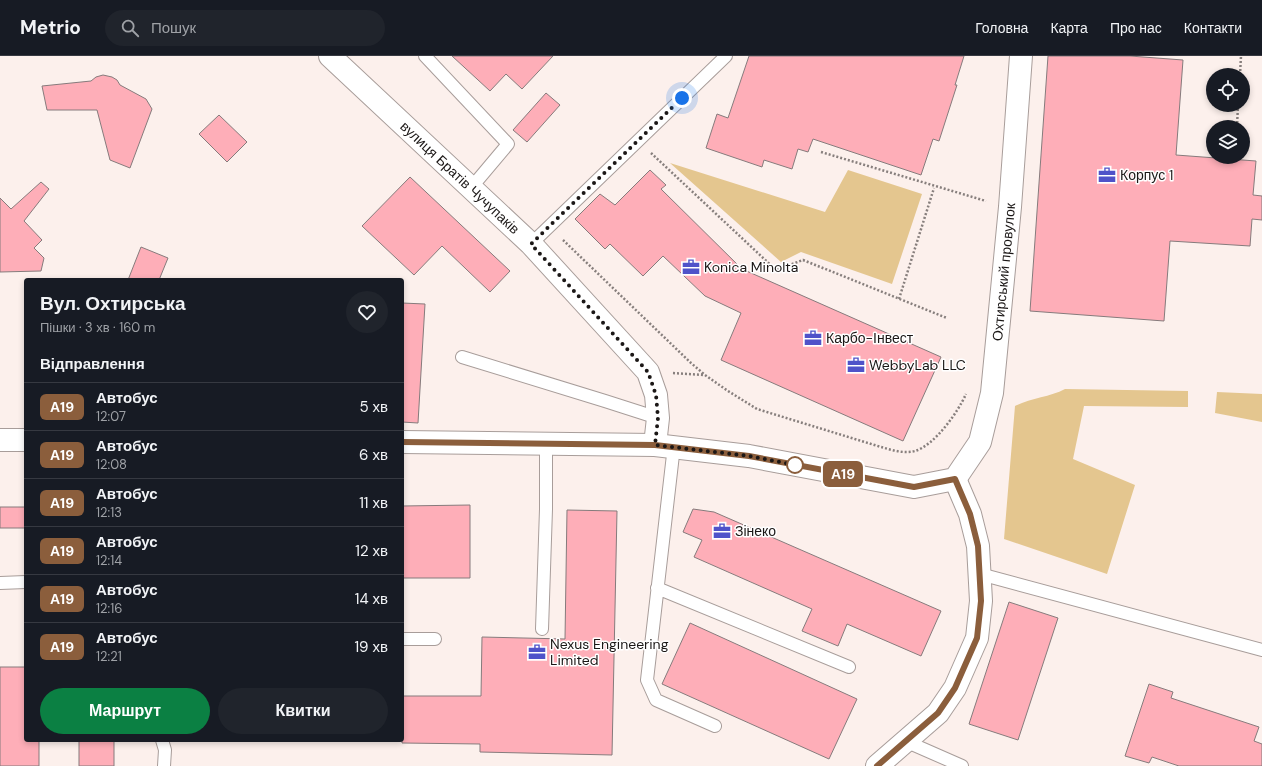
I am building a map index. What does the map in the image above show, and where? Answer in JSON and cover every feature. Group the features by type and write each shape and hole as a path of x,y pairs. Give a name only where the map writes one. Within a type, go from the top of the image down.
{"main road":[{"name":"вулиця Братів Чучупаків","path":"330,56 531,244 648,372 656,395 658,418 664,446"},
{"name":"Охтирський провулок","path":"955,479 980,442 992,393 1010,199 1021,56"},
{"path":"0,440 24,440"},
{"path":"404,442 664,446 749,456 914,487 955,479 970,514 978,546 981,601 977,638 955,688 938,713 877,766"}],"lane":[{"path":"425,56 508,144 471,188"},
{"path":"531,244 726,56"},
{"path":"462,357 658,418"},
{"path":"542,630 546,509 546,444"},
{"path":"664,446 658,588 648,680 656,700 715,726"},
{"path":"980,574 1262,650"},
{"path":"0,583 24,582"},
{"path":"658,588 849,667"},
{"path":"404,639 435,639"},
{"path":"905,741 962,766"},
{"path":"163,742 165,750 164,766"}],"path":[{"path":"1240,68 1241,56"},
{"path":"638,141 776,270 803,260 947,318"},
{"path":"821,152 988,201"},
{"path":"899,299 934,188"},
{"path":"549,226 704,375 757,409 881,447 900,452 915,451 930,444 948,424 967,389"}],"shaded area":[{"path":"670,163 825,212 848,170 922,194 892,284 801,252 781,262"},
{"path":"1065,389 1188,391 1188,407 1084,406 1073,459 1135,485 1107,574 1004,539 1015,406"},
{"path":"1217,392 1262,394 1262,422 1215,413"}],"building":[{"path":"452,56 553,56 522,89 506,74 490,91"},
{"path":"749,56 964,56 955,85 957,85 939,141 933,139 921,175 813,139 808,152 798,149 792,169 764,160 762,167 706,148 717,114 728,118"},
{"name":"Корпус 1","path":"1048,56 1130,56 1183,60 1176,155 1206,157 1206,164 1250,164 1250,161 1256,161 1253,195 1262,196 1262,220 1252,219 1250,246 1170,241 1164,321 1030,311"},
{"path":"103,75 112,77 117,80 120,85 146,99 152,109 130,168 110,160 97,110 47,110 42,86 91,81 96,77"},
{"path":"546,93 560,105 527,142 513,130"},
{"path":"219,115 247,142 227,162 199,134"},
{"path":"650,170 666,185 661,189 742,269 941,357 903,441 721,360 741,313 705,296 663,256 643,276 610,244 605,249 575,219 600,194 615,205"},
{"path":"410,177 510,271 490,292 442,246 414,275 362,226"},
{"path":"41,182 49,189 24,221 42,240 34,248 44,258 41,271 0,272 0,198 11,209"},
{"path":"141,247 168,258 160,278 129,278"},
{"path":"404,303 425,304 418,423 404,422"},
{"path":"470,505 470,578 404,578 404,506"},
{"path":"0,507 24,507 24,528 0,528"},
{"path":"693,509 714,512 941,611 921,656 847,624 838,646 802,631 812,609 694,557 702,540 683,532"},
{"path":"567,510 617,511 612,755 480,752 480,744 402,743 404,742 404,696 481,696 482,637 565,639"},
{"path":"1009,602 1058,618 1018,740 969,724"},
{"path":"690,623 857,699 829,759 662,684"},
{"path":"0,667 24,667 24,742 39,742 39,766 0,766"},
{"path":"1149,684 1173,692 1171,698 1259,727 1254,741 1262,744 1262,766 1179,766 1152,757 1149,763 1125,756"},
{"path":"79,742 114,742 114,766 79,766"}],"bus line":[{"name":"А19","path":"404,442 674,446 749,456 914,487 955,479 970,514 978,546 981,601 977,638 955,688 938,713 877,766"}],"place":[{"name":"Корпус 1","path":"1107,175"},
{"name":"Konica Minolta","path":"691,267"},
{"name":"Карбо-Інвест","path":"813,338"},
{"name":"WebbyLab LLC","path":"856,365"},
{"name":"Зінеко","path":"722,531"},
{"name":"Nexus Engineering Limited","path":"537,652"}],"route":[{"path":"682,98 531,244 648,372 656,395 658,418 655,445 674,446 749,456 795,465"}]}
